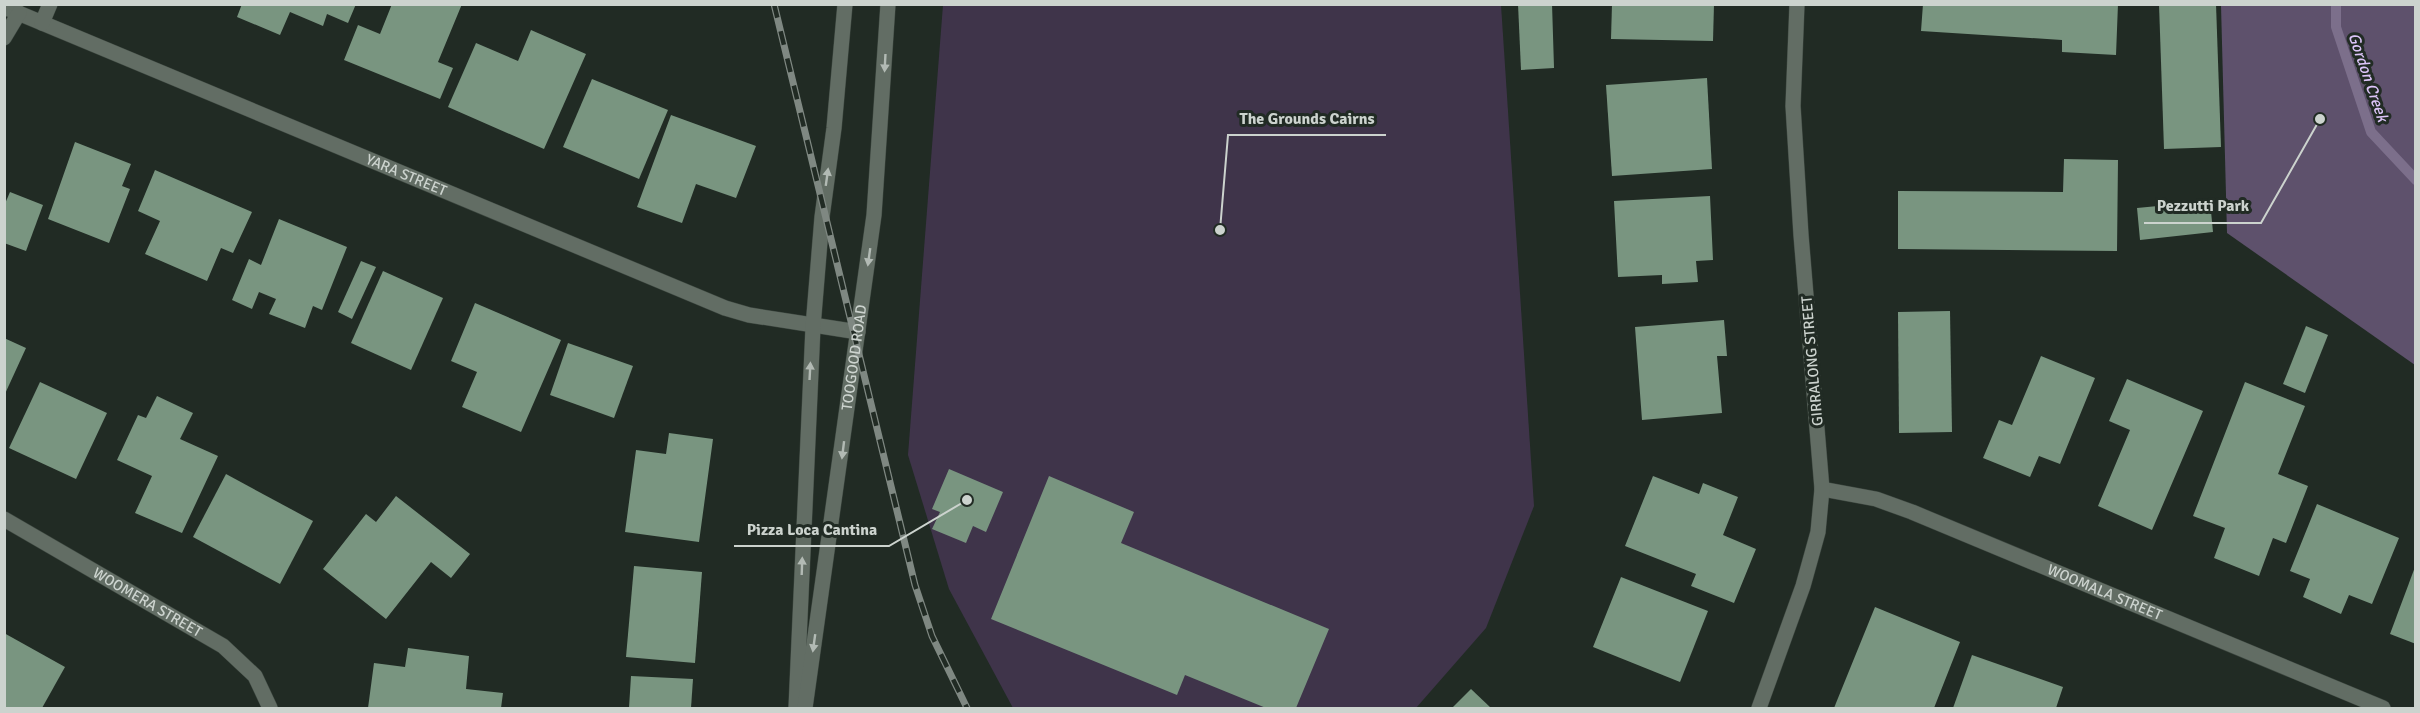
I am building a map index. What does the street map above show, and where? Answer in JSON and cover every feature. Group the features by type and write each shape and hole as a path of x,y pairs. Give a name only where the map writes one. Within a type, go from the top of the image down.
{"street":[{"path":"42,23 50,4"},
{"path":"796,708 813,327 845,4"},
{"name":"TOOGOOD ROAD","path":"805,708 874,215 888,4"},
{"name":"GIRRALONG STREET","path":"1759,708 1803,586 1818,532 1822,489 1793,106 1797,4"},
{"path":"4,38 12,10"},
{"name":"YARA STREET","path":"12,10 725,308 743,314 813,327 858,332"},
{"name":"WOOMALA STREET","path":"1822,489 1876,499 1912,512 2383,708"},
{"name":"WOOMERA STREET","path":"4,519 223,646 255,676 270,708"}],"shaded area":[{"path":"943,5 1501,5 1534,506 1486,628 1416,708 1013,708 949,589 908,455"},
{"path":"2221,5 2415,5 2415,365 2227,233"}],"building":[{"path":"242,4 356,4 348,23 327,14 323,26 290,12 280,35 237,17"},
{"path":"392,4 462,4 438,62 453,68 440,99 344,60 358,25 380,34"},
{"path":"1518,4 1552,4 1554,68 1521,70"},
{"path":"1612,4 1714,4 1713,41 1611,39"},
{"path":"1923,4 2118,4 2116,55 2062,52 2062,40 1921,31"},
{"path":"2159,4 2216,4 2221,147 2164,149"},
{"path":"531,30 586,54 544,149 448,107 476,43 518,61"},
{"path":"1707,78 1712,169 1612,176 1606,85"},
{"path":"592,79 668,110 639,179 563,147"},
{"path":"671,115 756,146 736,198 696,184 682,223 637,207"},
{"path":"75,142 131,164 122,186 130,189 109,243 48,219"},
{"path":"2064,159 2118,160 2117,251 1898,249 1898,191 2063,192"},
{"path":"155,170 252,212 233,253 221,248 207,281 145,254 160,221 138,211"},
{"path":"10,192 43,205 26,251 4,243 4,206"},
{"path":"1710,196 1713,260 1696,261 1698,282 1662,284 1662,275 1618,277 1614,201"},
{"path":"2210,201 2213,232 2140,240 2137,208"},
{"path":"279,219 347,247 322,310 313,306 305,328 269,314 276,299 259,292 252,309 232,300 249,259 261,265"},
{"path":"361,261 376,267 352,319 338,312"},
{"path":"383,271 443,298 411,370 351,343"},
{"path":"475,303 561,340 521,432 462,407 477,372 451,361"},
{"path":"1950,311 1952,432 1899,433 1898,312"},
{"path":"1724,320 1727,356 1717,356 1722,413 1642,420 1635,327"},
{"path":"2306,326 2328,335 2305,393 2283,384"},
{"path":"4,338 26,348 4,396"},
{"path":"568,343 633,366 614,418 550,395"},
{"path":"2041,356 2095,378 2060,464 2039,456 2030,477 1983,458 1999,420 2012,425"},
{"path":"2127,379 2203,411 2152,530 2098,506 2130,430 2109,421"},
{"path":"40,382 107,413 76,479 9,448"},
{"path":"2245,382 2305,406 2278,474 2308,486 2286,543 2273,538 2259,576 2214,558 2225,528 2193,516"},
{"path":"157,396 193,413 180,439 218,456 182,533 135,513 152,476 117,460 138,415 146,418"},
{"path":"669,433 713,439 699,542 625,532 636,450 666,454"},
{"path":"949,469 1003,492 986,532 973,526 966,543 932,529 940,512 932,509"},
{"path":"226,474 313,521 280,584 193,537"},
{"path":"1049,476 1134,512 1121,543 1329,629 1296,708 1266,708 1185,675 1177,695 991,619"},
{"path":"1653,476 1699,494 1703,483 1738,497 1723,535 1756,549 1734,603 1691,586 1696,574 1625,546"},
{"path":"396,496 470,554 451,578 431,562 386,619 323,569 366,514 376,522"},
{"path":"2317,504 2399,538 2372,604 2349,595 2341,614 2303,597 2310,579 2290,571"},
{"path":"634,566 702,572 695,663 626,657"},
{"path":"2416,567 2416,644 2390,634"},
{"path":"1621,577 1708,611 1680,682 1593,647"},
{"path":"1875,607 1960,642 1934,708 1834,708"},
{"path":"4,633 65,667 42,708 4,708"},
{"path":"408,648 469,656 466,689 503,693 501,708 368,708 374,663 405,667"},
{"path":"1972,655 2063,687 2056,708 1953,708"},
{"path":"631,676 693,679 691,708 629,708"},
{"path":"1471,689 1491,708 1452,708"}],"waterway":[{"name":"Gordon Creek","path":"2336,4 2336,27 2371,132 2416,180"}],"railway":[{"path":"774,4 915,585 932,636 967,708"}],"place":[{"name":"Pezzutti Park","path":"2320,119"},
{"name":"The Grounds Cairns","path":"1220,230"},
{"name":"Pizza Loca Cantina","path":"967,500"}]}
